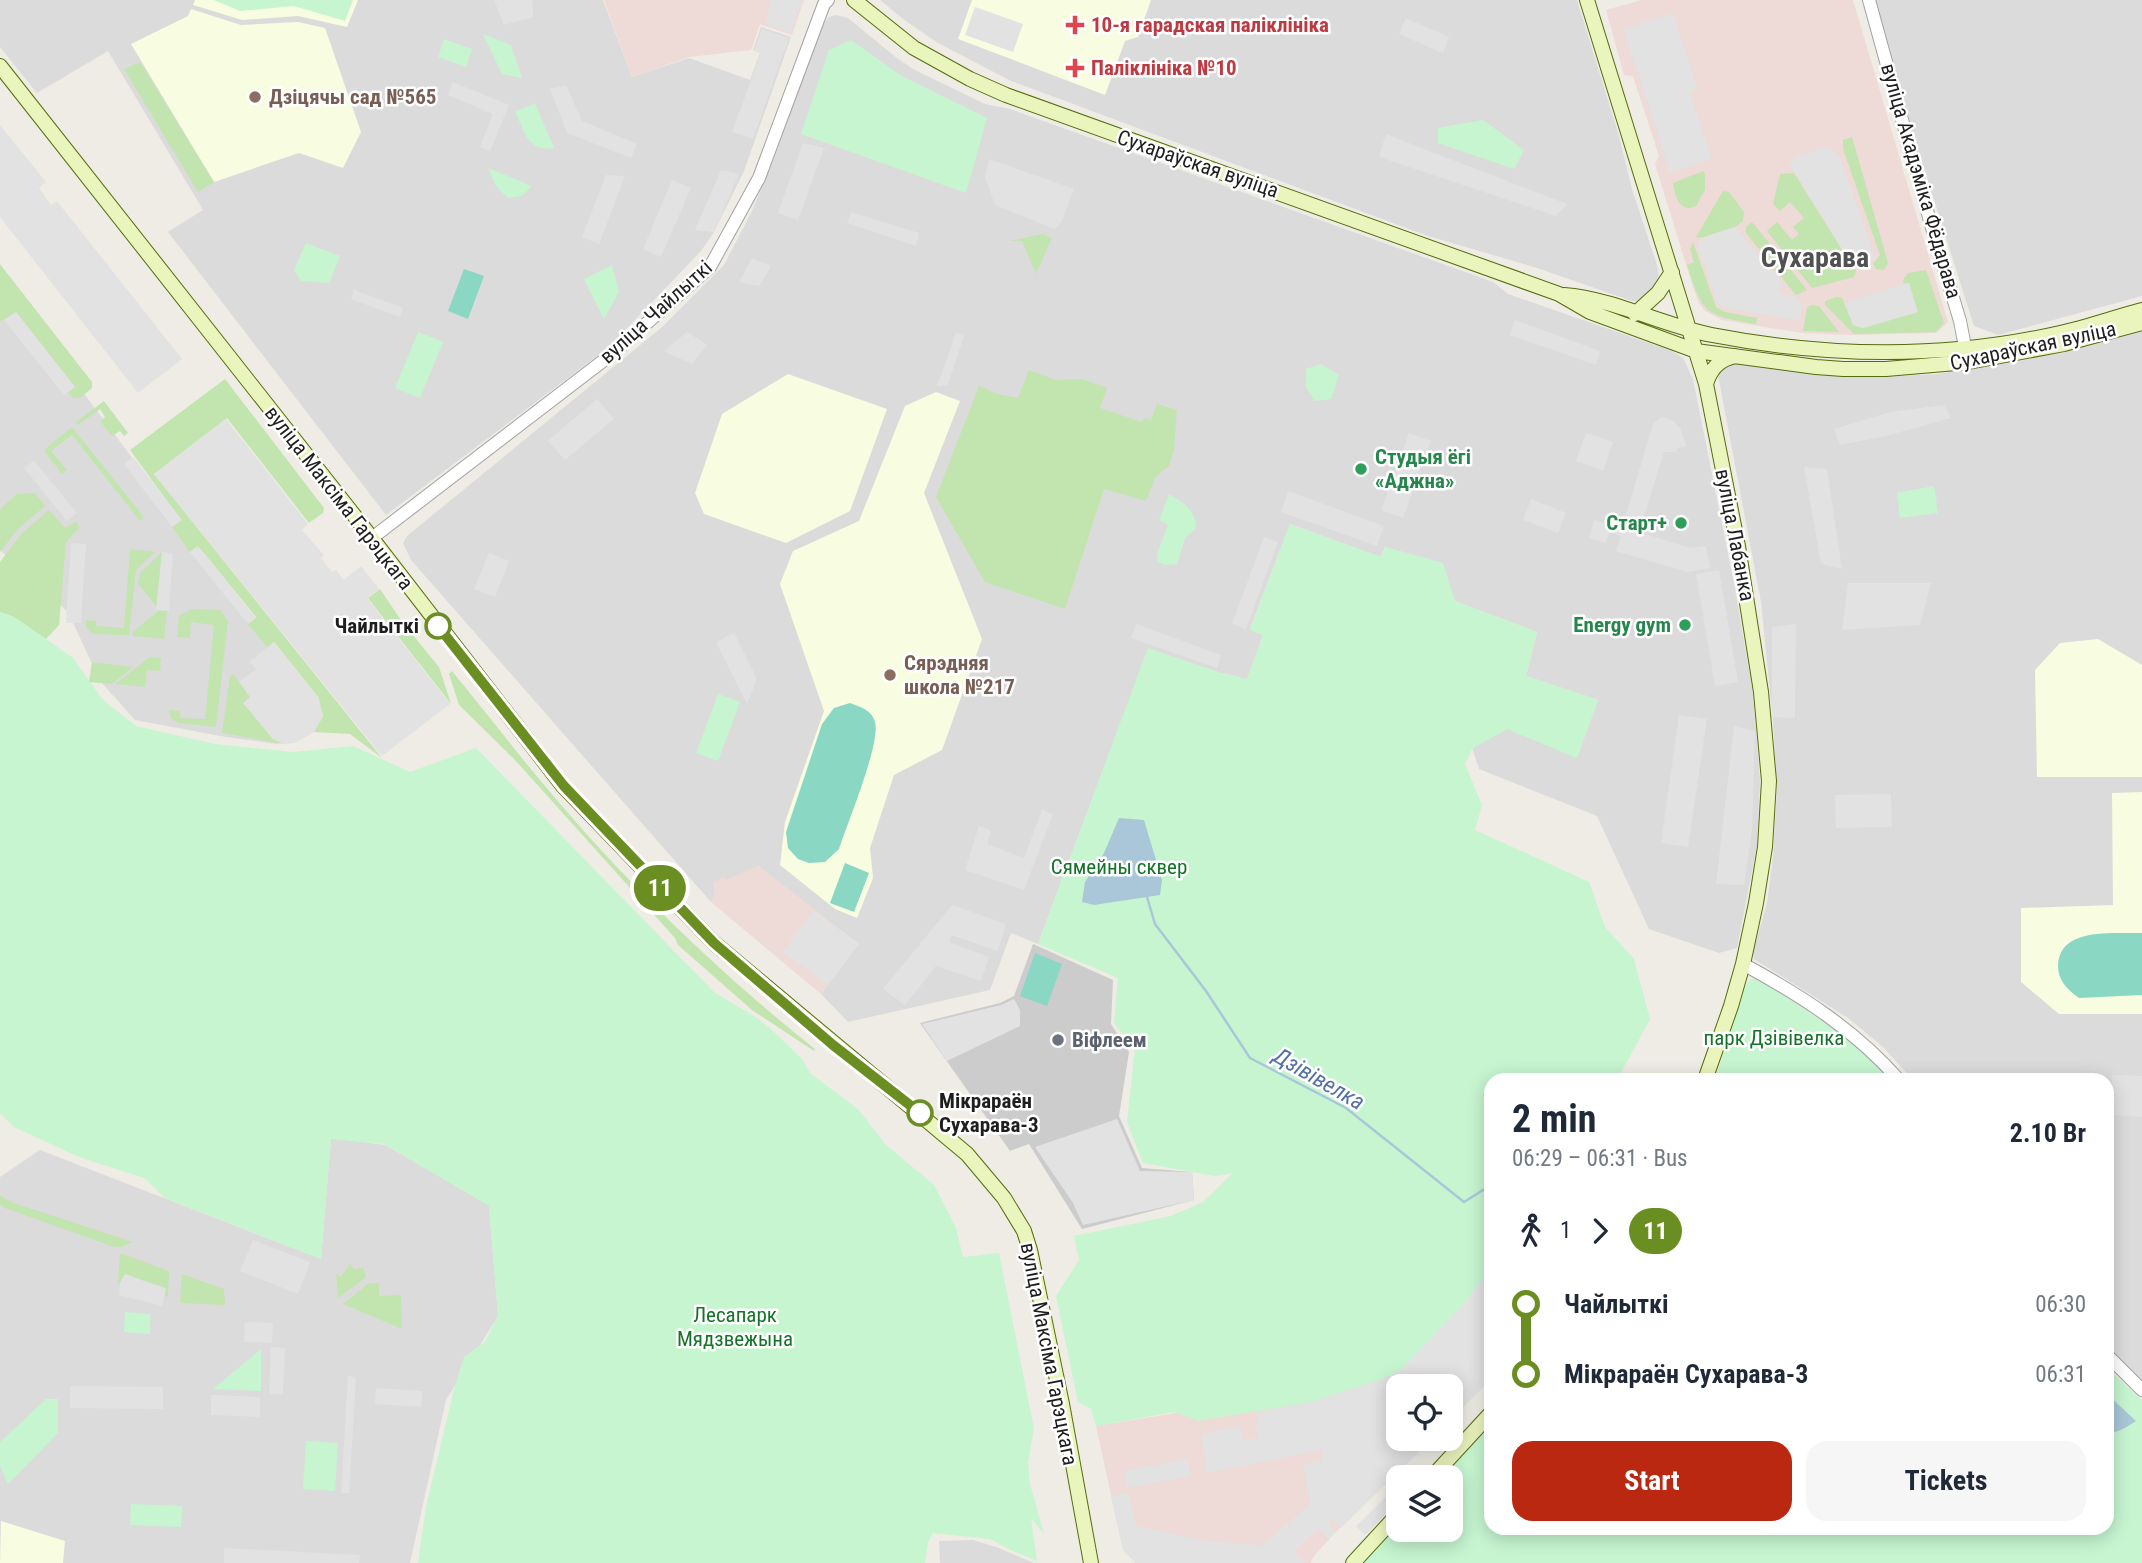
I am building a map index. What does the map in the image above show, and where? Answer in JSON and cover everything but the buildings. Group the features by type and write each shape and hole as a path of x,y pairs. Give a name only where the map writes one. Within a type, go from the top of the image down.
{"main road":[{"name":"Сухараўская вуліца","path":"855,0 914,48 970,79 1006,95 1559,295 1580,308 1696,351 1816,367 1886,369 1968,362 2064,344 2142,323"},
{"name":"вуліца Лабанка","path":"1587,0 1706,384 1747,595 1761,692 1769,780 1765,847 1743,964 1707,1073"},
{"name":"вуліца Максіма Гарэцкага","path":"0,66 564,786 714,943 957,1146 1004,1198 1024,1231 1030,1250 1091,1563"},
{"path":"1635,314 1658,293 1672,272"},
{"name":"Сухараўская вуліца","path":"1559,295 1584,296 1690,331 1770,345 1843,352 1886,353 1965,347 2060,333 2142,310"},
{"path":"1706,384 1714,367 1725,358 1735,356"},
{"path":"1443,1465 1484,1421"},
{"path":"1353,1563 1386,1527"}],"street":[{"name":"вуліца Чайлыткі","path":"372,538 612,354 710,267 759,178 824,4 828,0"},
{"name":"вуліца Акадэміка Фёдарава","path":"1869,0 1930,221 1961,321 1968,362"},
{"path":"1743,964 1844,1026 1873,1051 1893,1073"},
{"path":"2114,1362 2142,1390"}],"shaded area":[{"path":"0,0 603,0 632,77 689,58 750,80 760,53 753,50 761,27 791,37 744,171 714,232 701,251 609,347 386,515 168,232 203,210 108,51 37,93 0,47"},
{"path":"195,0 358,0 347,27 298,16 242,20 193,5"},
{"path":"494,0 532,0 533,17 504,25"},
{"path":"604,0 804,0 792,35 760,24 751,50 689,57 632,77"},
{"path":"770,0 802,0 791,33 766,24"},
{"path":"880,0 1577,0 1658,268 1659,284 1642,301 1632,301 1537,268 1425,235 1011,81 938,43"},
{"name":"Паліклініка №10","path":"972,0 1151,0 1138,37 1125,41 1105,95 958,39"},
{"path":"1642,0 1853,0 1948,322 1936,333 1802,333 1722,320 1705,311 1694,290 1655,164 1659,156 1633,76 1624,75 1606,10"},
{"path":"1871,0 2142,0 2142,296 1998,335 1974,326"},
{"path":"975,7 1023,24 1013,52 965,35"},
{"name":"Дзіцячы сад №565","path":"191,9 241,25 298,22 325,28 361,132 343,168 299,153 214,182 131,44 188,16"},
{"path":"1673,13 1698,89 1690,92 1712,159 1670,173 1623,29"},
{"path":"835,15 848,18 915,70 985,104 1010,109 1493,282 1508,294 1672,351 1683,358 1693,379 1753,693 1760,781 1757,846 1737,948 1719,953 1649,929 1597,816 1479,769 1472,748 1507,729 1577,757 1598,700 1526,676 1537,632 1455,601 1385,547 1381,557 1290,524 1250,629 1263,635 1247,679 1148,649 1038,944 1011,933 990,990 848,1022 821,994 858,944 758,866 726,881 714,882 714,897 711,902 411,560 403,543 407,536 661,328 724,265 752,211 774,159 821,27 829,17"},
{"path":"1406,18 1449,37 1443,53 1399,34"},
{"path":"762,29 789,38 753,139 732,132 761,53 754,50"},
{"path":"453,82 509,105 490,151 480,147 493,114 448,95"},
{"path":"566,85 582,121 637,144 631,158 567,133 550,89"},
{"path":"0,125 46,182 39,188 51,205 57,201 182,359 138,393 0,217"},
{"path":"1386,134 1567,204 1556,216 1379,157"},
{"path":"803,143 824,148 798,220 778,213"},
{"path":"1824,147 1839,156 1876,259 1853,267 1790,165 1794,157"},
{"path":"989,159 1074,189 1062,221 1055,229 995,205 985,177"},
{"path":"721,170 739,174 714,232 695,230"},
{"path":"606,175 625,176 599,244 582,237"},
{"path":"672,180 691,188 661,257 643,249"},
{"path":"851,212 919,233 916,246 847,223"},
{"path":"1735,227 1782,282 1779,289 1781,293 1785,296 1796,296 1802,304 1800,321 1725,308 1718,304 1698,247 1699,241"},
{"path":"752,258 771,266 759,286 739,282"},
{"path":"0,281 322,712 317,729 277,744 135,720 100,681 68,612 0,550"},
{"path":"1909,283 1918,312 1863,328 1853,325 1845,302"},
{"path":"354,290 403,308 400,317 351,299"},
{"path":"16,312 75,387 64,395 4,320"},
{"path":"1515,320 1600,351 1596,365 1510,335"},
{"path":"2142,329 2142,1384 2114,1355 2114,1073 1907,1073 1883,1047 1848,1018 1754,959 1753,952 1767,903 1777,790 1761,602 1718,375 1720,369 1734,362 1844,376 1882,377 1938,374 2025,360"},
{"path":"687,332 707,345 692,364 664,351"},
{"path":"956,333 964,336 950,378 947,385 937,386"},
{"path":"788,374 887,409 850,511 786,543 704,514 695,493 722,414"},
{"name":"Сярэдняя школа №217","path":"936,392 960,401 924,493 982,639 942,750 894,775 870,848 873,878 857,918 835,909 780,865 785,822 824,711 780,584 793,551 859,521 905,406"},
{"path":"597,399 614,419 565,460 548,441"},
{"path":"1944,405 1951,418 1886,436 1840,445 1834,429 1890,412"},
{"path":"1662,417 1673,421 1681,429 1686,446 1676,452 1664,452 1639,532 1690,548 1706,546 1710,568 1687,572 1616,551 1621,536 1610,532 1606,543 1589,538 1594,520 1622,528 1653,424"},
{"path":"226,419 308,524 302,530 324,555 321,558 332,572 336,570 344,580 361,566 379,589 367,598 450,704 382,756 154,474"},
{"path":"1409,433 1431,441 1403,518 1381,510"},
{"path":"1586,433 1613,442 1603,471 1576,461"},
{"path":"133,457 182,520 172,527 124,464"},
{"path":"34,461 77,513 67,521 24,468"},
{"path":"1804,467 1827,469 1842,569 1821,564"},
{"path":"1288,491 1384,526 1377,546 1281,512"},
{"path":"1531,499 1566,513 1558,533 1523,520"},
{"path":"1264,537 1278,542 1246,629 1232,624"},
{"path":"71,543 86,544 81,623 66,623"},
{"path":"198,546 256,618 248,624 190,552"},
{"path":"162,552 173,554 169,611 156,610"},
{"path":"489,553 509,561 495,597 474,589"},
{"path":"1719,570 1738,682 1715,686 1696,574"},
{"path":"1848,583 1931,583 1920,625 1842,630"},
{"path":"1136,624 1221,655 1217,668 1131,638"},
{"path":"1796,624 1795,718 1772,717 1772,627"},
{"path":"734,633 757,679 747,704 716,642"},
{"path":"2098,639 2142,665 2142,777 2037,777 2035,670 2060,643"},
{"path":"274,642 318,697 323,716 314,732 295,743 284,744 273,739 243,703 250,697 239,682 256,669 249,662"},
{"path":"1679,715 1707,719 1688,847 1661,843"},
{"path":"1734,726 1755,731 1752,830 1744,885 1716,884"},
{"path":"2142,792 2142,1014 2059,1014 2021,982 2021,908 2113,905 2112,793"},
{"path":"1891,794 1892,827 1836,828 1835,795"},
{"path":"1042,810 1053,814 1024,890 965,870 979,826 991,830 987,844 1024,858"},
{"path":"758,866 859,944 821,994 711,902 714,897 714,882 724,877 726,880"},
{"path":"952,905 1006,924 998,951 951,935 949,942 989,957 981,981 936,966 905,1005 883,989"},
{"path":"813,910 859,944 828,985 783,952"},
{"path":"1033,944 1113,980 1111,1024 1129,1052 1119,1116 1142,1168 1192,1172 1194,1200 1082,1229 1029,1144 1010,1151 920,1023 1000,1003 1014,996"},
{"path":"1014,999 1020,1010 1020,1026 947,1061 922,1024 1001,1005"},
{"path":"2114,1075 2142,1076 2142,1117 2114,1115"},
{"path":"1117,1119 1140,1171 1192,1172 1194,1200 1083,1225 1073,1203 1035,1147"},
{"path":"331,1138 385,1145 489,1205 498,1316 446,1400 410,1563 0,1563 0,1177 40,1150 321,1259"},
{"path":"253,1240 310,1262 298,1294 240,1271"},
{"path":"125,1274 166,1289 162,1306 119,1295 120,1283"},
{"path":"1484,1276 1484,1386 1463,1408 1463,1374 1392,1374 1400,1370 1466,1302"},
{"path":"245,1322 273,1323 272,1343 244,1342"},
{"path":"271,1347 285,1348 283,1394 269,1394"},
{"path":"348,1376 356,1377 349,1493 341,1493"},
{"path":"1386,1377 1386,1451 1420,1451 1406,1465 1386,1465 1386,1484 1341,1528 1332,1519 1328,1523 1336,1532 1329,1539 1318,1529 1294,1551 1306,1563 1136,1563 1123,1550 1111,1496 1128,1493 1136,1526 1206,1541 1263,1545 1310,1504 1303,1465 1323,1461 1321,1450 1207,1473 1201,1434 1240,1426 1243,1440 1258,1438 1255,1421 1258,1420 1257,1412 1311,1402"},
{"path":"1380,1380 1386,1399 1386,1451 1420,1451 1405,1465 1386,1465 1386,1484 1336,1532 1310,1563 1136,1563 1123,1550 1096,1426"},
{"path":"70,1386 163,1387 163,1409 70,1408"},
{"path":"376,1388 422,1391 421,1407 375,1404"},
{"path":"211,1395 260,1397 260,1417 211,1415"},
{"path":"1187,1459 1191,1476 1127,1488 1124,1471"},
{"path":"1386,1497 1386,1514 1365,1535 1356,1526"},
{"path":"1,1521 65,1541 63,1563 0,1563"},
{"path":"973,1540 1034,1563 940,1563 939,1541"},
{"path":"224,1548 360,1555 359,1563 224,1563"}],"green space":[{"path":"214,0 353,0 345,21 294,6 240,11"},
{"path":"483,34 511,45 522,78 502,74"},
{"path":"444,39 472,49 466,67 438,57"},
{"path":"851,40 900,75 987,118 966,193 801,134 829,50"},
{"path":"140,62 214,182 198,192 124,69"},
{"path":"535,103 554,148 533,144 515,112"},
{"path":"1483,120 1524,150 1514,169 1438,143 1438,128"},
{"path":"1852,137 1888,263 1884,270 1876,269 1873,264 1880,255 1843,149 1843,140"},
{"path":"488,168 532,186 522,196 508,198 496,186"},
{"path":"1703,171 1705,190 1696,206 1682,206 1673,183"},
{"path":"1794,173 1856,272 1854,277 1812,288 1767,231 1777,222 1792,240 1799,234 1793,227 1804,218 1790,202 1780,211 1773,204 1780,174"},
{"path":"1723,191 1729,192 1744,212 1743,221 1735,227 1701,238 1696,237"},
{"path":"1752,222 1807,290 1796,295 1746,233 1746,227"},
{"path":"1043,234 1052,238 1036,274 1022,241 1009,241"},
{"path":"1693,242 1716,307 1725,312 1757,318 1756,324 1716,315 1702,303 1687,265 1694,262 1690,249"},
{"path":"306,243 340,256 329,283 301,281 294,270"},
{"path":"0,264 92,382 92,388 80,398 73,398 68,392 75,387 16,312 0,322"},
{"path":"612,265 619,292 604,319 584,279"},
{"path":"464,269 484,276 468,319 448,311"},
{"path":"1926,270 1944,323 1936,332 1854,334 1825,305 1825,301 1842,298 1853,325 1863,328 1917,312 1908,283 1904,284 1903,280 1908,273"},
{"path":"1811,305 1819,306 1839,332 1803,331 1807,308"},
{"path":"418,332 443,342 420,398 395,388"},
{"path":"1321,364 1339,375 1331,399 1315,401 1306,387 1306,369"},
{"path":"1029,370 1056,380 1082,379 1107,388 1100,408 1142,422 1144,418 1151,420 1157,404 1177,410 1174,450 1169,466 1156,476 1146,501 1104,489 1065,609 985,582 936,497 979,386 997,394 1018,398"},
{"path":"225,379 324,508 323,513 309,523 227,418 154,474 382,758 350,734 314,732 323,716 318,697 274,642 267,647 248,624 256,617 198,546 190,552 172,527 181,520 130,450"},
{"path":"104,401 128,433 124,436 120,431 112,436 100,421 105,417 100,409 78,425 76,422"},
{"path":"72,427 144,517 140,521 72,435 51,451 67,470 62,474 45,452 46,448"},
{"path":"1934,486 1938,513 1900,518 1897,493"},
{"path":"35,493 45,506 18,529 0,552 0,509 17,494"},
{"path":"1169,494 1191,511 1196,528 1185,538 1177,564 1165,565 1157,561 1168,525 1159,520"},
{"path":"49,510 65,528 76,522 80,527 66,542 59,625 46,639 14,617 0,612 0,562 22,533"},
{"name":"Сямейны сквер","path":"1290,524 1381,557 1386,547 1443,563 1455,601 1537,632 1526,676 1598,700 1577,758 1507,729 1472,749 1465,764 1482,805 1475,830 1589,882 1605,927 1634,959 1650,1019 1621,1073 1484,1073 1484,1276 1466,1302 1400,1370 1386,1374 1386,1377 1380,1380 1311,1402 1199,1421 1174,1412 1096,1426 1091,1409 1078,1402 1056,1296 1079,1260 1074,1236 1171,1216 1203,1202 1233,1173 1215,1176 1143,1163 1127,1122 1135,1049 1114,1023 1118,978 1038,944 1148,648 1247,679 1263,635 1250,630"},
{"path":"130,549 155,552 136,570 129,635 92,634 86,627 86,620 96,621 96,626 124,628"},
{"path":"162,552 157,607 138,584 140,573"},
{"path":"380,589 403,623 439,667 451,704 368,598"},
{"path":"192,609 220,610 228,621 216,727 179,723 171,718 169,710 180,711 180,718 205,719 214,625 191,622 190,638 177,637 179,616"},
{"path":"159,610 167,611 164,639 133,636 133,632"},
{"name":"Лесапарк Мядзвежына","path":"0,612 14,617 73,658 102,699 136,726 215,744 293,752 353,746 410,772 476,748 714,992 772,1030 802,1059 810,1073 858,1109 886,1145 934,1185 956,1228 963,1257 999,1253 1034,1429 1028,1462 1030,1484 1044,1534 1031,1518 1037,1561 990,1539 933,1533 928,1543 925,1563 418,1563 426,1507 464,1357 485,1342 498,1315 489,1206 384,1144 331,1139 321,1259 165,1198 144,1178 79,1157 14,1127 0,1113"},
{"path":"150,657 161,658 160,671 147,670 145,687 115,684"},
{"path":"92,662 133,667 112,684 89,682"},
{"path":"452,671 567,811 633,884 703,953 815,1049 814,1051 752,1010 678,945 675,938 516,761 459,705 449,674"},
{"path":"233,674 251,697 243,703 273,739 284,744 222,733 230,676"},
{"path":"718,694 740,702 718,761 696,753"},
{"path":"850,703 865,710 873,718 876,732 873,747 839,849 825,862 809,863 798,859 788,848 786,832 822,724 834,708"},
{"path":"845,863 869,873 854,912 830,903"},
{"path":"2104,933 2142,933 2142,995 2079,998 2062,981 2058,971 2061,953 2068,944 2078,938"},
{"path":"1035,953 1062,964 1047,1006 1020,996"},
{"name":"парк Дзівівелка","path":"1756,977 1854,1042 1884,1073 1717,1073 1744,987"},
{"path":"0,1196 133,1242 114,1247 5,1208 0,1205"},
{"path":"120,1253 169,1271 168,1297 165,1296 166,1288 125,1274 118,1284"},
{"path":"350,1264 354,1269 363,1268 366,1277 338,1298 336,1274 341,1277"},
{"path":"182,1274 224,1289 225,1305 181,1303"},
{"path":"369,1283 379,1283 379,1296 401,1295 402,1329 343,1304"},
{"path":"125,1312 150,1314 150,1334 124,1332"},
{"path":"261,1349 261,1391 213,1389"},
{"path":"2114,1374 2142,1400 2142,1563 1361,1563 1386,1537 1386,1542 1463,1542 1463,1465 1454,1465 1484,1432 1484,1535 2114,1535"},
{"path":"46,1399 58,1399 58,1433 8,1484 0,1466 0,1442"},
{"path":"306,1441 338,1443 335,1491 303,1489"},
{"path":"131,1504 182,1506 181,1527 130,1525"}],"water":[{"path":"1119,818 1144,820 1162,880 1160,895 1094,905 1082,902 1085,882 1104,853"},
{"path":"2114,1401 2136,1421 2114,1432"}],"waterway":[{"name":"Дзівівелка","path":"1147,897 1155,924 1206,991 1250,1058 1346,1108 1464,1202 1484,1189"}],"bus line":[{"name":"11","path":"438,626 564,786 714,943 833,1045 920,1113"}],"place":[{"name":"10-я гарадская паліклініка","path":"1075,25"},
{"name":"Паліклініка №10","path":"1075,68"},
{"name":"Дзіцячы сад №565","path":"255,97"},
{"name":"Студыя ёгі «Аджна»","path":"1361,469"},
{"name":"Старт+","path":"1681,523"},
{"name":"Energy gym","path":"1685,625"},
{"name":"Чайлыткі","path":"438,626"},
{"name":"Сярэдняя школа №217","path":"890,675"},
{"name":"Віфлеем","path":"1058,1040"},
{"name":"Мікрараён Сухарава-3","path":"920,1113"}],"district":[{"name":"Сухарава","path":"1815,257"}]}
